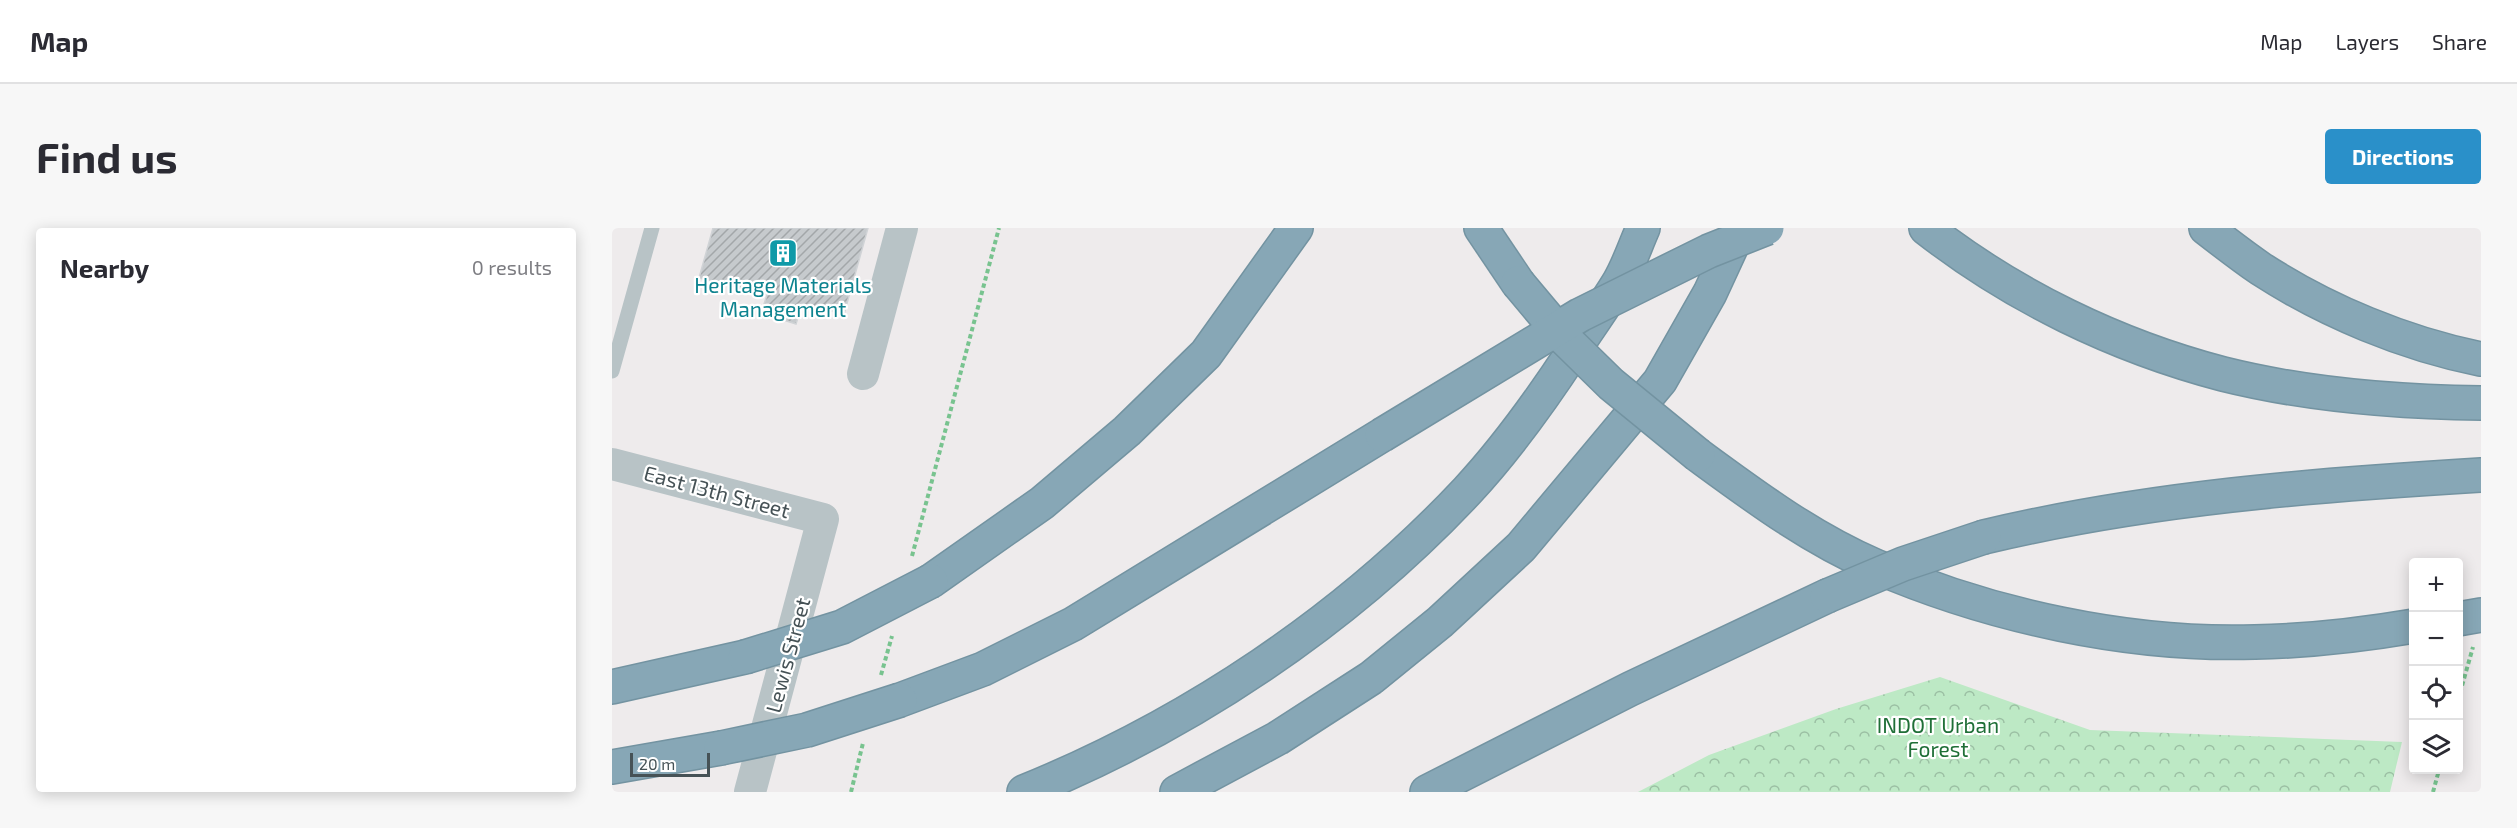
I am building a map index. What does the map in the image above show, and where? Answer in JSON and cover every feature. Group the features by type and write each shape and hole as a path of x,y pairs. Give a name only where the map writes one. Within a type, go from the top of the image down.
{"highway":[{"path":"612,687 745,657 842,627 921,572 1042,503 1127,431 1206,354 1296,228"},
{"path":"1481,228 1518,283 1565,339 1611,384 1698,455 1765,504 1819,538 1874,566 1945,592 2031,617 2124,634 2220,642 2307,640 2409,627"},
{"path":"1024,792 1143,738 1232,685 1312,628 1394,563 1468,490 1539,404 1620,280 1643,228"},
{"path":"1177,792 1278,738 1371,678 1440,622 1521,546 1660,381 1710,293 1740,228"},
{"path":"612,767 807,730 891,689 983,669 1073,624 1580,315 1709,251 1767,228"},
{"path":"1926,228 1961,256 2021,292 2084,325 2153,352 2223,374 2281,385 2414,402 2481,404"},
{"path":"2206,228 2261,268 2328,305 2405,338 2481,358"},
{"path":"1428,792 1630,689 1827,596 1903,564 1984,537 2054,521 2191,500 2447,477 2481,476"}],"street":[{"path":"863,374 902,228"},
{"name":"East 13th Street","path":"612,464 823,519"},
{"name":"Lewis Street","path":"750,792 823,519"}],"lane":[{"path":"612,371 652,228"}],"path":[{"path":"921,572 999,228"},
{"path":"2463,673 2472,624"},
{"path":"891,689 893,632"},
{"path":"851,792 866,735"},
{"path":"2433,792 2438,774"}],"green space":[{"name":"INDOT Urban Forest","path":"1940,677 2090,730 2402,742 2390,792 1638,792 1709,755 1836,709"}],"building":[{"name":"Heritage Materials Management","path":"713,228 868,228 844,314 802,304 796,324 761,313 767,295 699,278"}],"place":[{"name":"Heritage Materials Management","path":"783,253"}]}
